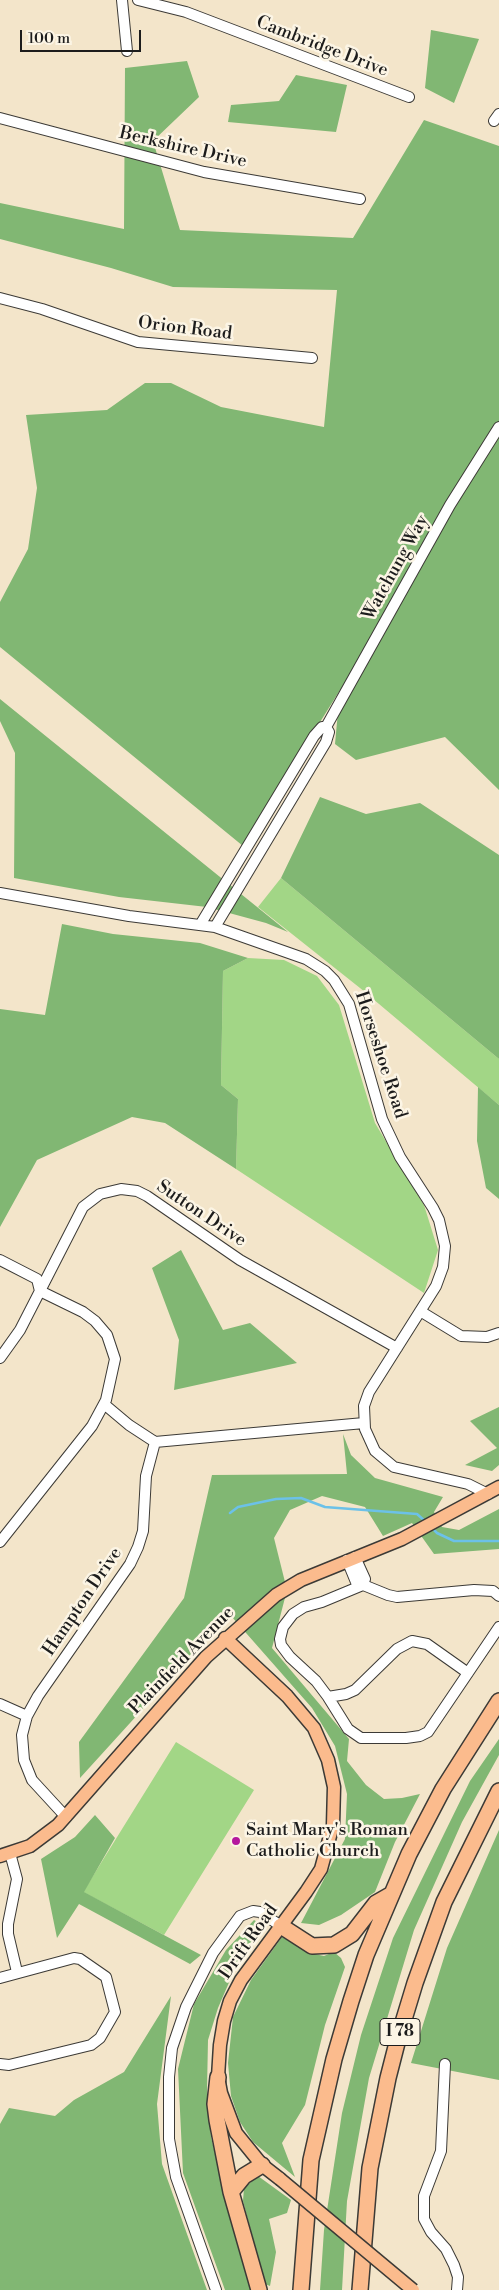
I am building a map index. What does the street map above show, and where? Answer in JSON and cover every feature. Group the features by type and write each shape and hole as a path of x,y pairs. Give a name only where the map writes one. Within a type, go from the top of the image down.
{"highway":[{"path":"301,2290 303,2244 311,2160 334,2059 351,2001 390,1895 409,1854 443,1789 499,1701"},
{"name":"I 78","path":"360,2290 370,2168 398,2039 415,1983 444,1902 499,1791"},
{"path":"281,1926 312,1946 334,1945 352,1934 376,1903 390,1895"},
{"path":"218,2077 217,2120 231,2192 260,2290"},
{"path":"231,2192 244,2176 262,2166"}],"main road":[{"name":"Plainfield Avenue","path":"5,1854 41,1840 66,1817 180,1684 225,1638 276,1595 301,1580 444,1518 499,1487"},
{"name":"Drift Road","path":"225,1638 302,1712 314,1728 328,1760 334,1812 326,1855 306,1892 241,1980 230,2001 224,2021 218,2077 221,2093 236,2133 262,2166 413,2290"}],"street":[{"path":"122,0 127,51"},
{"name":"Cambridge Drive","path":"138,0 186,12 409,97"},
{"name":"Berkshire Drive","path":"0,118 204,172 360,199"},
{"name":"Orion Road","path":"0,298 42,309 138,342 312,358"},
{"name":"Watchung Way","path":"200,925 314,736 322,727 326,727 450,504 499,427"},
{"name":"Watchung Way","path":"215,927 326,742 329,730 326,727"},
{"name":"Horseshoe Road","path":"0,893 129,916 215,927 296,955 316,964 334,980 349,1004 382,1119 400,1157 433,1208 444,1236 444,1257 440,1277 369,1392 364,1406 364,1423 369,1441 375,1451 394,1467 468,1484 488,1494"},
{"name":"Sutton Drive","path":"0,1358 20,1330 83,1207 96,1196 105,1192 127,1189 148,1196 240,1260 397,1348"},
{"path":"0,1260 37,1279 40,1291 90,1317 107,1335 114,1359 110,1386 104,1404 84,1438 0,1542"},
{"path":"420,1311 462,1336 487,1337 499,1333"},
{"path":"104,1404 129,1425 155,1442 364,1423"},
{"name":"Hampton Drive","path":"66,1817 35,1784 27,1771 22,1735 27,1716 38,1696 130,1564 138,1547 143,1531 146,1476 155,1442"},
{"path":"351,1558 365,1579 363,1585"},
{"path":"499,1596 493,1591 474,1590 398,1596 388,1595 363,1585 322,1602 304,1607 293,1614 286,1621 281,1634 281,1645 284,1651 316,1682 328,1697 348,1729 361,1738 369,1740 420,1736 428,1732 499,1627"},
{"path":"328,1697 346,1694 355,1690 397,1649 412,1642 427,1644 468,1673"},
{"path":"0,1704 27,1716"},
{"path":"5,1854 17,1879 8,1924 8,1934 17,1972"},
{"path":"216,2290 176,2177 169,2139 169,2077 172,2048 186,2007 214,1953 240,1916 253,1911 260,1912 281,1926"},
{"path":"0,1978 74,1958 80,1959 106,1977 115,2012 100,2038 91,2045 10,2065 0,2064"},
{"path":"445,2064 441,2151 424,2196 424,2219 430,2232 446,2249 454,2265 458,2277 457,2290"}],"green space":[{"path":"431,30 479,39 454,103 425,88"},
{"path":"187,61 199,97 153,141 180,230 353,238 424,120 499,146 499,790 445,737 356,760 335,744 340,690 243,846 0,647 0,602 28,549 37,488 26,415 107,410 145,383 171,383 221,407 324,427 337,290 173,287 111,268 0,239 0,203 124,229 125,68"},
{"path":"296,75 347,85 336,132 228,122 231,105 279,101"},
{"path":"0,699 288,932 266,923 207,907 119,897 14,878 15,753 0,721"},
{"path":"320,797 366,814 420,803 499,855 499,1059 281,878"},
{"path":"281,878 499,1059 499,1105 360,988 258,907"},
{"path":"62,924 113,934 200,943 248,958 223,971 221,1085 238,1099 236,1169 165,1123 132,1117 37,1160 0,1227 0,1009 45,1015"},
{"path":"248,958 284,960 317,976 339,1005 375,1123 424,1205 438,1250 424,1293 236,1169 238,1099 221,1085 223,971"},
{"path":"478,1087 499,1105 499,1199 486,1188 477,1141"},
{"path":"181,1250 223,1330 250,1323 297,1363 174,1390 179,1340 152,1268"},
{"path":"499,1407 499,1465 492,1471 465,1465 497,1448 470,1421"},
{"path":"343,1434 351,1455 375,1478 443,1497 434,1512 442,1527 459,1530 499,1509 499,1549 434,1554 412,1523 383,1536 365,1507 322,1496 290,1510 274,1538 287,1590 272,1648 349,1739 347,1761 366,1785 384,1799 420,1794 395,1842 375,1892 341,1915 319,1925 301,1923 345,1839 347,1794 335,1746 312,1708 232,1617 210,1635 80,1778 79,1742 184,1598 212,1475 347,1474"},
{"path":"499,1739 499,1755 462,1822 414,1930 369,2078 347,2201 342,2290 320,2290 324,2230 342,2113 361,2035 393,1938 470,1781"},
{"path":"176,1742 254,1790 164,1935 83,1892"},
{"path":"95,1815 115,1838 84,1892 201,1955 190,1964 79,1904 57,1938 41,1859 75,1837"},
{"path":"499,1830 499,2080 411,2063 447,1948"},
{"path":"254,1920 266,1927 237,1964 218,2008 208,2040 207,2090 211,2137 233,2229 251,2290 225,2290 183,2173 178,2069 194,2004 226,1950"},
{"path":"282,1937 310,1953 324,1956 334,1952 341,1958 345,1967 325,2025 305,2105 282,2143 295,2177 253,2142 240,2122 231,2096 228,2063 233,2017 251,1980"},
{"path":"171,1996 157,2104 162,2164 207,2290 0,2290 0,2124 9,2108 55,2116 74,2100 124,2072"},
{"path":"258,2176 291,2200 287,2213 269,2219 276,2252 270,2286 265,2284 243,2201 244,2188"}],"waterway":[{"path":"230,1513 238,1507 276,1499 301,1498 325,1507 417,1514 426,1522"},
{"path":"431,1527 437,1533 454,1541 499,1541"}],"place":[{"name":"Saint Mary's Roman Catholic Church","path":"236,1841"}]}
